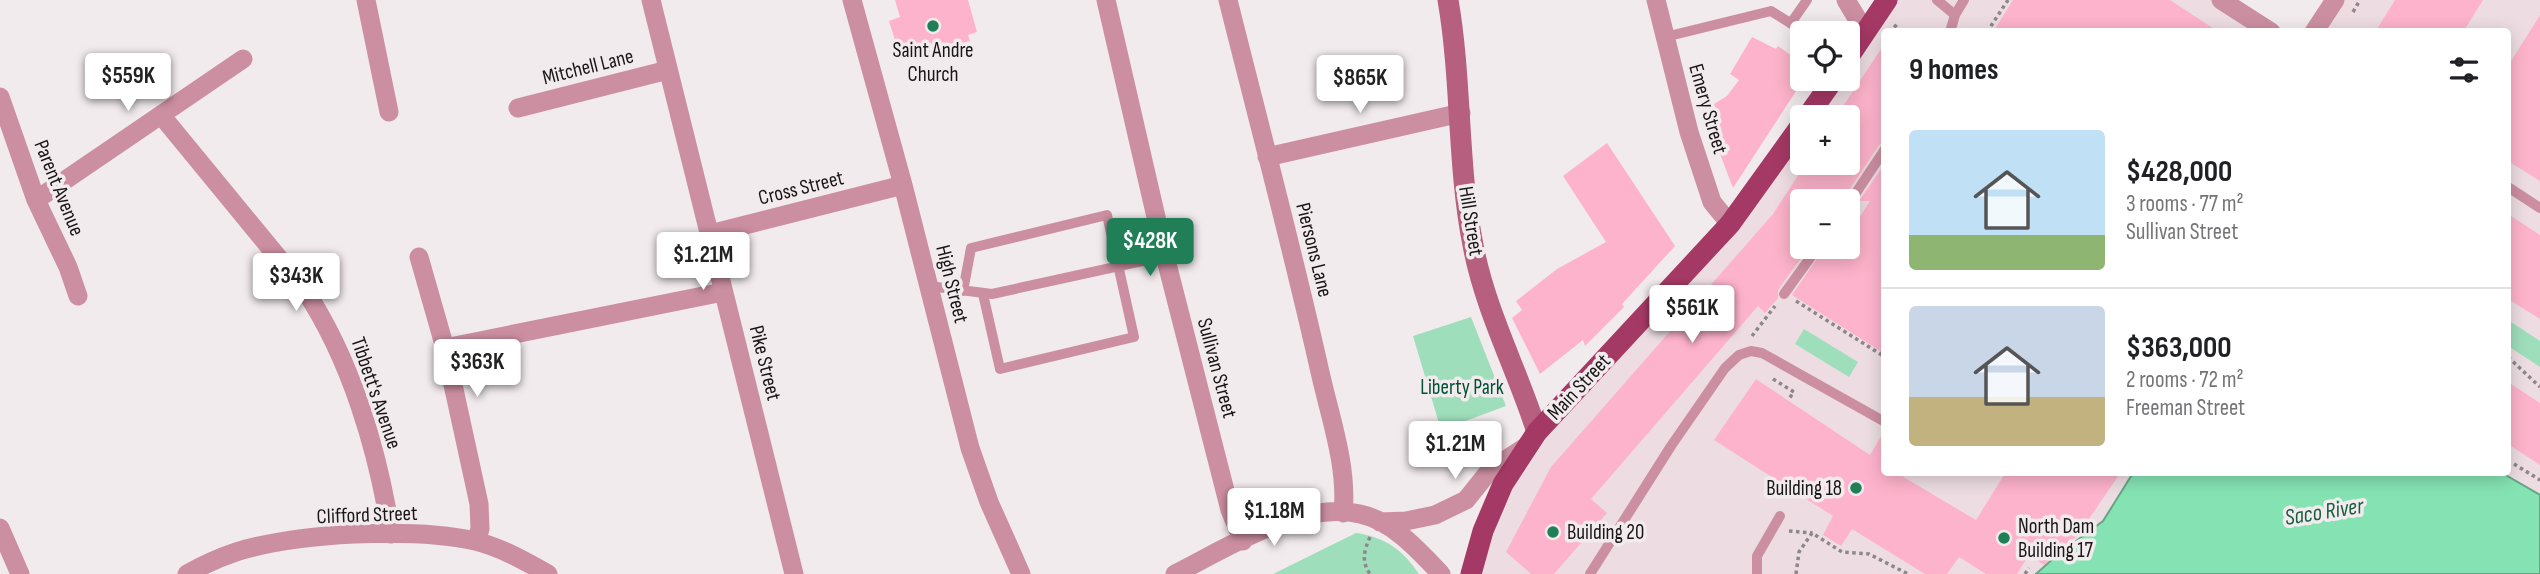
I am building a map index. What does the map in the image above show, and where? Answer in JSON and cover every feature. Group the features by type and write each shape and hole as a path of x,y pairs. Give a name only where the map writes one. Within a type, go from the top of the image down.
{"main road":[{"path":"1860,38 1887,0"},
{"name":"Main Street","path":"1471,574 1483,531 1498,495 1532,439 1730,224 1790,141"}],"street":[{"path":"366,0 389,112"},
{"name":"Pike Street","path":"651,0 794,574"},
{"name":"High Street","path":"852,0 904,185 970,448 989,502 1021,574"},
{"name":"Sullivan Street","path":"1105,0 1165,256 1230,509 1243,541"},
{"name":"Piersons Lane","path":"1228,0 1307,314 1340,464 1345,494 1343,513"},
{"name":"Hill Street","path":"1448,0 1461,113 1465,194 1475,256 1532,439"},
{"name":"Emery Street","path":"1657,0 1689,132 1712,202 1730,224"},
{"path":"1846,0 1858,20 1867,27"},
{"path":"2221,0 2265,28"},
{"path":"2318,28 2335,0"},
{"path":"36,200 243,60"},
{"name":"Mitchell Lane","path":"519,108 668,70"},
{"name":"Parent Avenue","path":"0,97 36,200 68,267 78,296"},
{"path":"1267,157 1461,113"},
{"name":"Tibbett's Avenue","path":"161,115 304,289 317,309 346,368 378,468 391,534"},
{"name":"Cross Street","path":"710,234 904,185"},
{"path":"419,257 445,348 479,504 481,529 476,541"},
{"path":"445,348 723,292"},
{"path":"1375,527 1434,515 1466,500 1490,470 1532,439"},
{"path":"1175,574 1286,520 1328,512 1360,514 1375,527 1404,537 1441,574"},
{"path":"0,528 20,574"},
{"name":"Clifford Street","path":"187,574 221,557 268,545 342,536 391,534 476,541 548,574"}],"lane":[{"path":"1792,21 1807,0"},
{"path":"1937,0 1955,15"},
{"path":"1951,28 1964,0"},
{"path":"1665,37 1771,11 1790,22"},
{"path":"1859,189 1881,155"},
{"path":"2511,189 2540,208"},
{"path":"963,291 971,247 1107,215 1134,337 1000,369 983,294"},
{"path":"929,286 992,294 1165,256"},
{"path":"1784,294 1809,259"},
{"path":"1590,574 1671,446 1725,368 1739,355 1751,351 1762,353 1881,420"},
{"path":"1756,574 1757,556 1780,516"}],"path":[{"path":"1990,28 2008,0"},
{"path":"1894,25 1898,28"},
{"path":"1784,294 1881,354"},
{"path":"1752,335 1763,320"},
{"path":"2511,359 2540,387"},
{"path":"1766,374 1794,392 1788,400"},
{"path":"2514,464 2540,480"},
{"path":"1370,574 1364,565 1364,551 1375,527"},
{"path":"1773,530 1812,533 1842,552 1869,554 1908,574"},
{"path":"1796,574 1799,552 1812,533"},
{"path":"2025,574 2029,568"}],"shaded area":[{"path":"1887,0 2221,0 2266,28 1881,28 1881,476 2131,476 2103,521 2036,574 1471,574 1503,484 1790,138 1790,175 1860,175 1860,105 1816,105 1825,91 1860,91 1860,40"},
{"path":"2335,0 2540,0 2540,495 2507,476 2511,476 2511,28 2317,28"}],"green space":[{"name":"Liberty Park","path":"1471,317 1506,406 1441,430 1413,336"},
{"path":"2511,322 2540,341 2540,367 2511,348"},
{"path":"1804,329 1858,362 1849,377 1795,344"},
{"path":"1356,533 1392,546 1419,574 1273,574"}],"water":[{"name":"Saco River","path":"2131,476 2507,476 2540,495 2540,574 2036,574 2103,521"}],"building":[{"name":"Saint Andre Church","path":"895,0 968,0 977,32 968,35 970,41 913,58 909,46 898,50 889,21 900,17"},
{"path":"2013,0 2170,0 2213,28 1996,28"},
{"path":"2395,0 2483,0 2466,28 2378,28"},
{"path":"2540,15 2540,181 2511,163 2511,61"},
{"path":"1752,37 1776,49 1778,46 1790,54 1790,91 1796,91 1733,188 1717,146 1709,107 1727,96 1739,80 1730,74"},
{"path":"1881,49 1881,144 1860,174 1860,105 1844,105 1853,91 1860,91 1860,81"},
{"path":"1607,143 1675,246 1622,304 1624,307 1585,346 1583,340 1540,374 1512,318 1522,310 1516,301 1557,269 1606,242 1563,176"},
{"path":"1881,169 1881,351 1792,295 1817,259 1860,259 1860,217 1870,201 1860,200"},
{"path":"1798,175 1859,175 1850,189 1790,189 1790,259 1800,259 1778,290 1778,298 1765,313 1758,306 1591,499 1607,513 1554,574 1531,574 1506,552 1551,467 1773,214"},
{"path":"2511,216 2540,235 2540,319 2511,301"},
{"name":"Building 18","path":"1756,379 1870,455 1881,437 1881,476 1902,476 1976,520 2004,476 2118,476 2078,535 2044,565 2029,555 2017,574 1986,574 1959,557 1947,574 1925,574 1852,529 1841,546 1823,535 1833,516 1714,440"},
{"path":"2511,384 2540,403 2540,465 2511,446"}],"place":[{"name":"Saint Andre Church","path":"933,26"},
{"name":"Building 18","path":"1856,488"},
{"name":"Building 20","path":"1553,532"},
{"name":"North Dam Building 17","path":"2004,538"}]}
